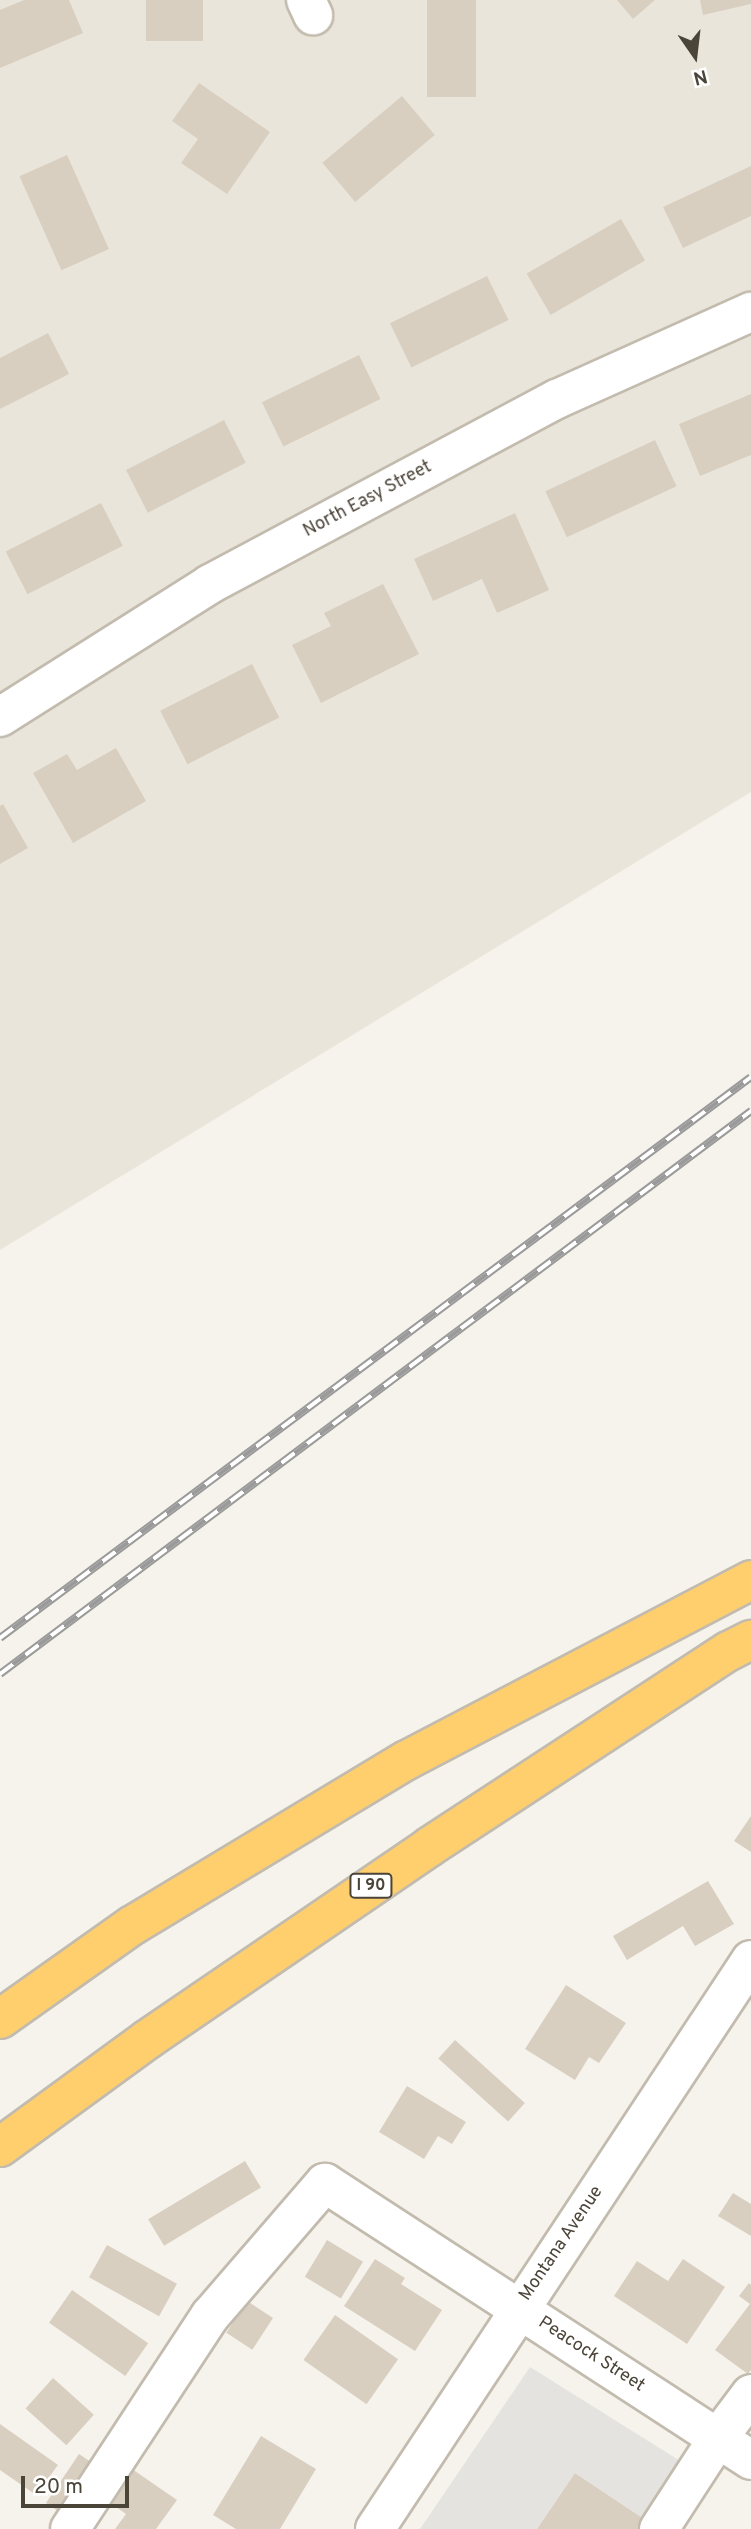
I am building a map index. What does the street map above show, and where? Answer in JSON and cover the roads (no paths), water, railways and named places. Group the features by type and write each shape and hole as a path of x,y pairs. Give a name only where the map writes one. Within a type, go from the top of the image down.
{"highway":[{"path":"0,2020 133,1925 407,1760 748,1581"},
{"name":"I 90","path":"0,2147 148,2039 418,1854 744,1645"}],"street":[{"name":"North Easy Street","path":"0,717 222,578 557,399 751,312"},
{"name":"Montana Avenue","path":"375,2529 751,1960"},
{"name":"Peacock Street","path":"71,2529 210,2316 325,2183 751,2460"},
{"path":"659,2529 718,2438 751,2394"}],"railway":[{"path":"0,1638 751,1077"},
{"path":"0,1674 751,1111"}]}
